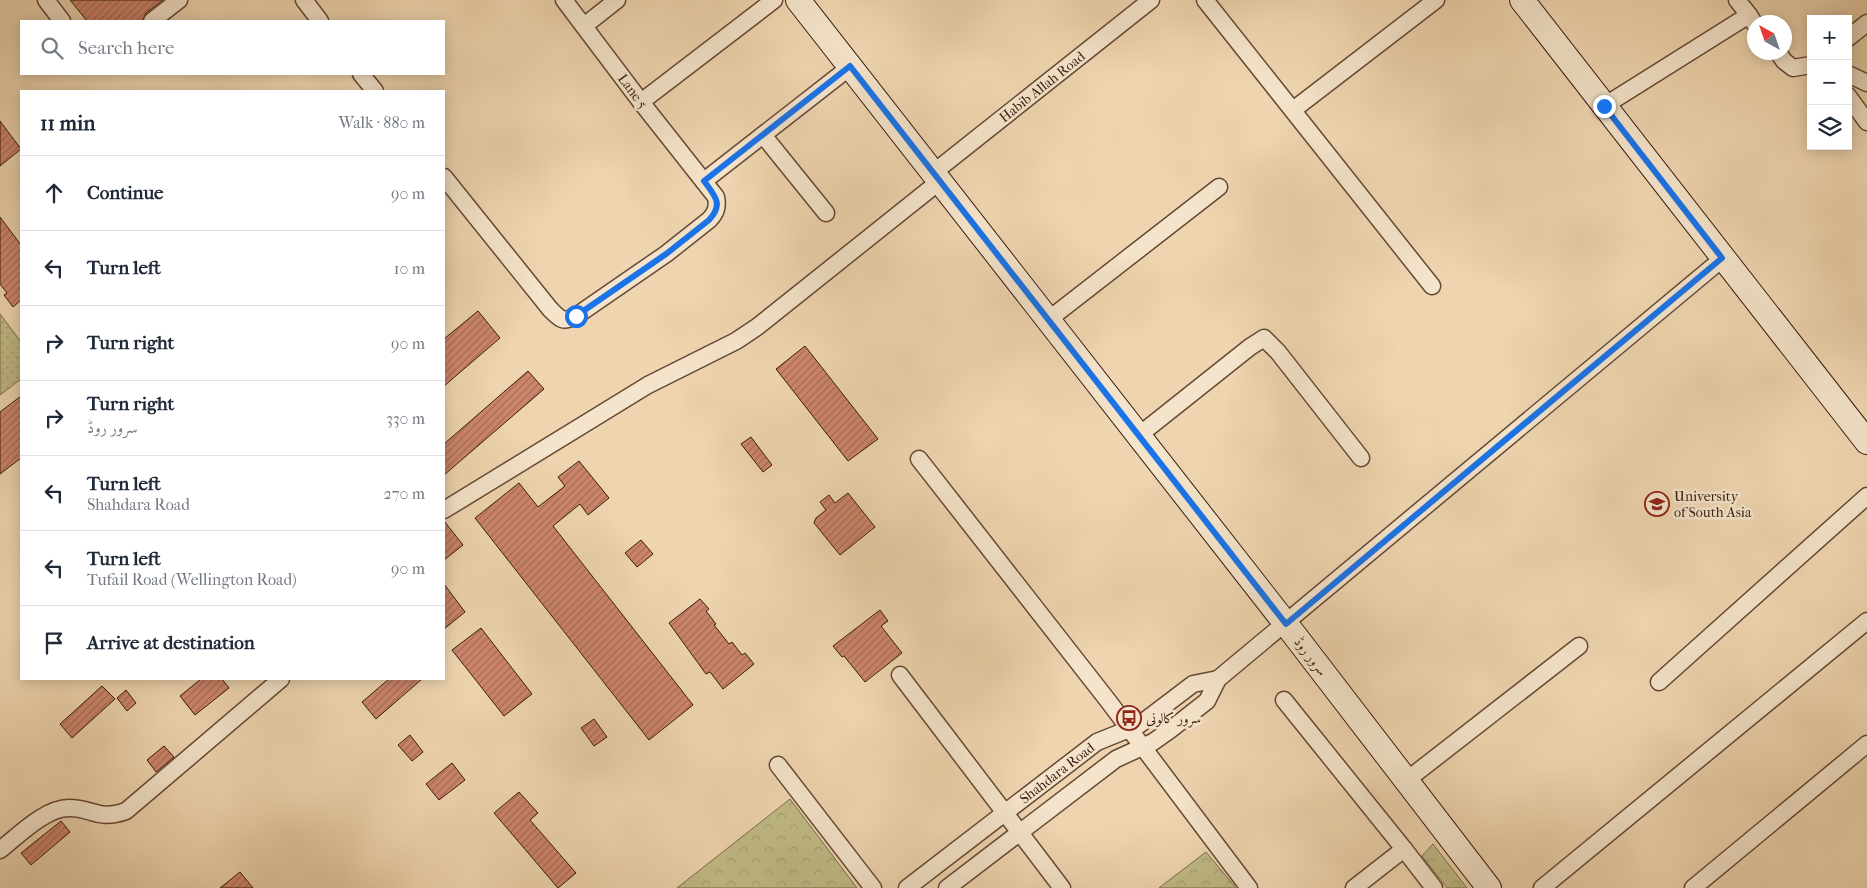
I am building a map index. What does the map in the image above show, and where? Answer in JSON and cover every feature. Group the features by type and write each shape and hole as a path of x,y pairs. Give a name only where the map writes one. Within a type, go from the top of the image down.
{"street":[{"path":"46,0 61,20"},
{"path":"153,20 179,0"},
{"path":"304,0 319,20"},
{"name":"Lane 5","path":"445,178 550,309 561,320 567,320 666,254 716,214 718,205 716,197 564,0"},
{"path":"584,26 617,0"},
{"path":"641,102 774,0"},
{"name":"سرور روڈ","path":"798,0 1286,624 1489,888"},
{"name":"Habib Allah Road","path":"445,509 648,385 736,341 757,327 1151,0"},
{"path":"1205,0 1432,286"},
{"path":"1293,110 1436,0"},
{"path":"1522,0 1867,442"},
{"path":"1737,0 1749,15"},
{"path":"1604,106 1747,22"},
{"path":"1852,35 1867,23"},
{"path":"1784,60 1793,68 1807,66"},
{"path":"704,181 850,66"},
{"path":"362,75 374,90"},
{"path":"1852,76 1867,83"},
{"path":"1852,101 1867,122"},
{"path":"763,135 826,213"},
{"path":"1048,320 1219,187"},
{"name":"Shahdara Road","path":"947,888 1116,759 1143,747 1170,730 1207,701 1218,679 1722,258"},
{"path":"1138,436 1264,338 1278,352 1361,458"},
{"path":"919,459 1130,729 1249,888"},
{"path":"1659,682 1867,496"},
{"path":"1542,888 1867,621"},
{"path":"1407,780 1579,646"},
{"path":"900,675 1062,888"},
{"name":"Shahdara Road","path":"907,888 1097,742 1130,729 1153,715 1193,684 1218,679"},
{"path":"0,850 48,813 54,811 70,808 107,816 126,811 280,680"},
{"path":"1284,700 1434,888"},
{"path":"1693,888 1867,744"},
{"path":"778,764 873,888"},
{"path":"1354,888 1404,849"}],"green space":[{"path":"0,314 20,341 20,380 0,395"},
{"path":"790,799 857,888 677,888"},
{"path":"1433,844 1467,888 1447,888 1422,856"},
{"path":"1206,852 1236,888 1159,888"}],"building":[{"path":"70,0 163,0 146,13 142,20 86,20"},
{"path":"0,121 20,150 0,166"},
{"path":"0,217 20,244 20,301 13,307 4,295 7,293 0,284"},
{"path":"478,311 500,338 445,385 445,338"},
{"path":"805,346 878,439 848,461 776,369"},
{"path":"528,371 544,389 445,474 445,443"},
{"path":"20,397 20,459 0,474 0,412"},
{"path":"751,437 772,465 763,472 741,444"},
{"path":"579,461 609,498 588,515 580,504 553,526 693,705 649,740 475,518 519,483 538,507 565,486 558,477"},
{"path":"848,493 875,527 840,555 814,523 816,518 826,510 820,502 829,495 835,503"},
{"path":"445,522 463,545 445,559"},
{"path":"641,540 653,554 637,567 625,553"},
{"path":"445,585 465,612 445,628"},
{"path":"700,599 709,609 706,611 716,624 714,625 729,644 732,642 742,655 745,653 754,664 723,689 710,672 706,674 669,623"},
{"path":"880,610 888,621 881,626 902,653 865,682 844,656 842,657 833,646"},
{"path":"481,628 532,694 504,716 452,650"},
{"path":"200,680 223,680 229,688 195,715 180,696"},
{"path":"388,680 421,680 376,719 362,702"},
{"path":"102,686 115,699 72,738 60,724"},
{"path":"126,690 136,703 127,711 117,698"},
{"path":"594,719 607,737 594,746 581,728"},
{"path":"410,735 423,752 412,761 398,745"},
{"path":"164,746 174,757 156,772 147,760"},
{"path":"452,763 465,780 439,800 426,784"},
{"path":"519,792 538,813 530,820 576,873 558,888 494,813"},
{"path":"61,821 70,832 31,865 21,853"},
{"path":"240,872 253,888 220,888"}],"place":[{"name":"University of South Asia","path":"1657,504"},
{"name":"سرور کالونی","path":"1129,718"}],"route":[{"path":"576,316 666,254 716,214 718,205 716,197 704,181 850,66 1286,624 1722,258 1604,106"}]}
